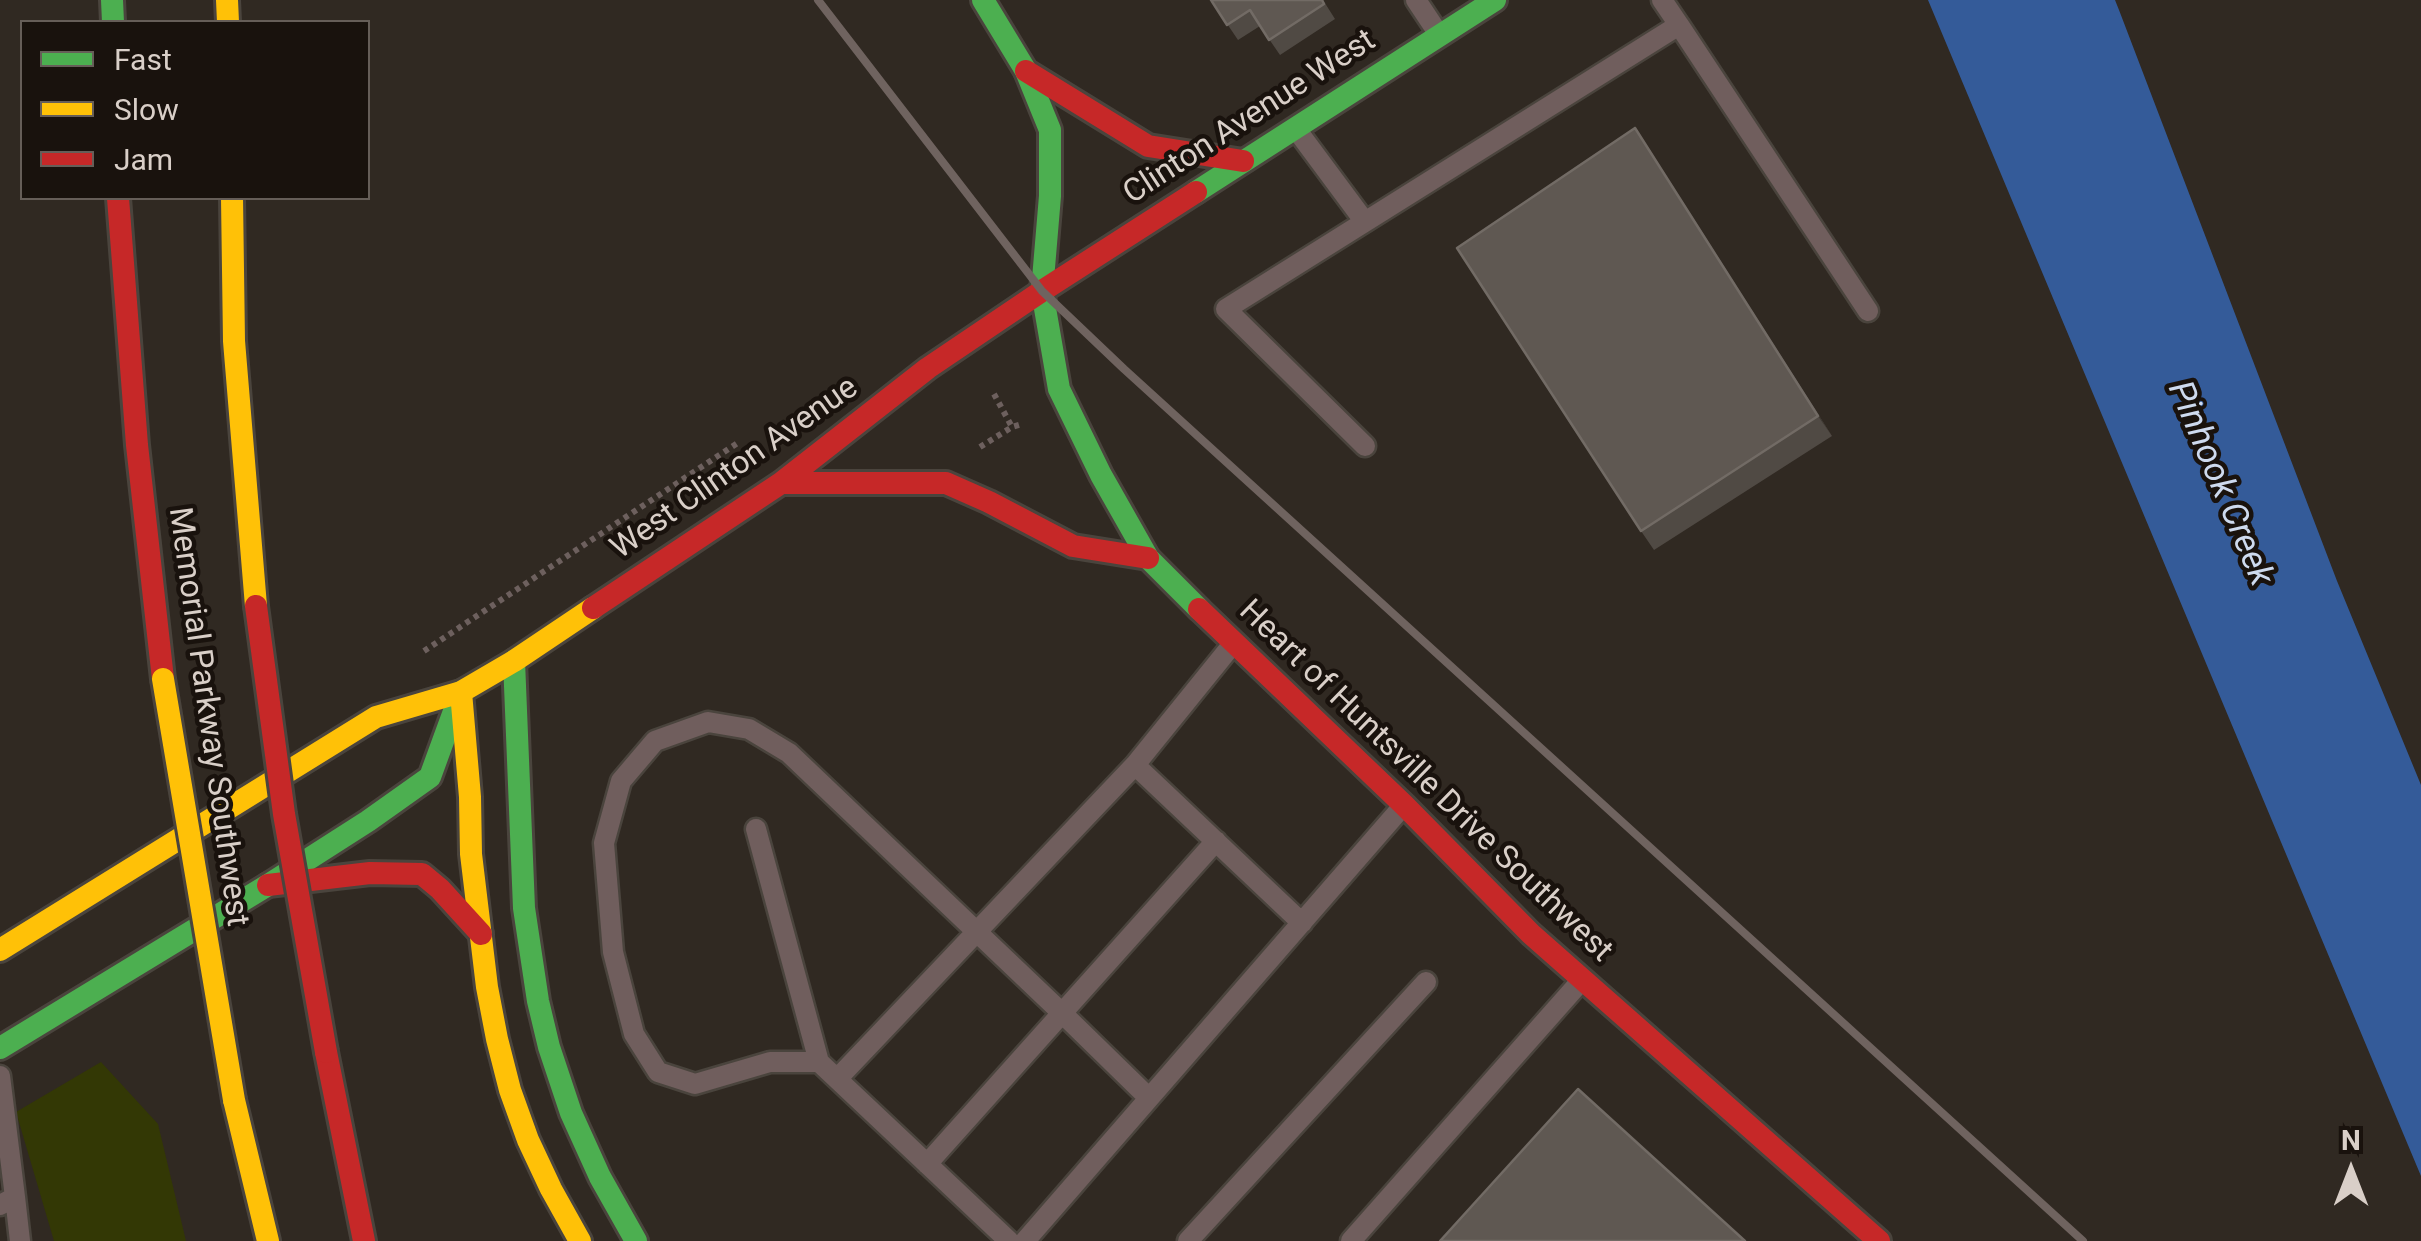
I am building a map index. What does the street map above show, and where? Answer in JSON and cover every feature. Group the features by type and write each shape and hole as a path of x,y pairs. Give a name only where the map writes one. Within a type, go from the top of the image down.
{"main road":[{"name":"Heart of Huntsville Drive Southwest","path":"983,0 1026,71 1050,130 1050,196 1042,291 1059,389 1148,558 1404,805 1531,934 1879,1241"},
{"name":"Clinton Avenue West","path":"1042,291 1495,0"},
{"path":"1026,71 1148,146 1243,161"},
{"name":"Memorial Parkway Southwest","path":"118,200 137,445 162,679 234,1100 268,1241"},
{"name":"Memorial Parkway Southwest","path":"232,200 234,342 256,606 284,814 364,1241"},
{"name":"West Clinton Avenue","path":"0,950 376,716 461,692 514,661 782,483 928,368 1042,291"},
{"path":"782,483 946,483 1073,546 1148,558"},
{"path":"514,661 524,908 538,1001 572,1113 600,1176 636,1241"},
{"path":"0,1048 368,822 430,777 461,692"},
{"path":"461,692 471,854 496,1039 528,1140 580,1241"},
{"path":"268,885 370,873 422,874 481,934"}],"lane":[{"path":"1416,0 1440,34"},
{"path":"1662,0 1868,311"},
{"path":"1365,446 1226,310 1679,25"},
{"path":"1295,128 1364,222"},
{"path":"837,1079 1135,765 1233,643"},
{"path":"819,1062 770,1062 696,1084 658,1072 634,1034 613,952 604,844 621,781 655,741 708,722 749,728 788,753 1149,1098"},
{"path":"1135,765 1302,923"},
{"path":"1024,1241 1404,805"},
{"path":"756,829 819,1062 1008,1241"},
{"path":"927,1164 1216,842"},
{"path":"1351,1241 1583,980"},
{"path":"1188,1241 1426,982"},
{"path":"0,1076 8,1201 20,1241"}],"path":[{"path":"994,394 1012,427"},
{"path":"975,451 1022,424"}],"green space":[{"path":"101,1062 158,1124 186,1241 54,1241 16,1112"}],"water":[{"name":"Pinhook Creek","path":"1928,0 2115,0 2337,581 2421,785 2421,1176"}],"building":[{"path":"1211,0 1322,0 1324,4 1269,40 1250,10 1227,25"},
{"path":"1635,128 1818,416 1641,531 1457,248"},
{"path":"1578,1089 1745,1241 1440,1241"}],"railway":[{"path":"818,0 1042,291 2083,1241"}],"traffic: fast":[{"path":"112,0 113,20"},
{"path":"983,0 1026,71 1050,130 1050,196 1042,291 1059,389 1148,558 1199,609"},
{"path":"1196,192 1495,0"},
{"path":"514,661 524,908 538,1001 571,1113 600,1177 636,1241"},
{"path":"0,1048 268,885 430,777 461,692"}],"traffic: slow":[{"path":"227,0 228,20"},
{"path":"232,200 234,341 256,606"},
{"path":"0,950 376,717 461,692 593,608"},
{"path":"163,679 234,1100"},
{"path":"461,692 471,854 497,1039 528,1140 580,1241"},
{"path":"234,1100 268,1241"}],"traffic: jam":[{"path":"1026,71 1148,146 1243,161"},
{"path":"593,608 781,483 928,368 1196,192"},
{"path":"118,200 137,445 163,679"},
{"path":"781,483 946,483 1073,546 1148,558"},
{"path":"256,606 284,814 326,1052"},
{"path":"1199,609 1404,805 1531,934 1879,1241"},
{"path":"268,885 370,873 422,874 481,934"},
{"path":"326,1052 364,1241"}]}
